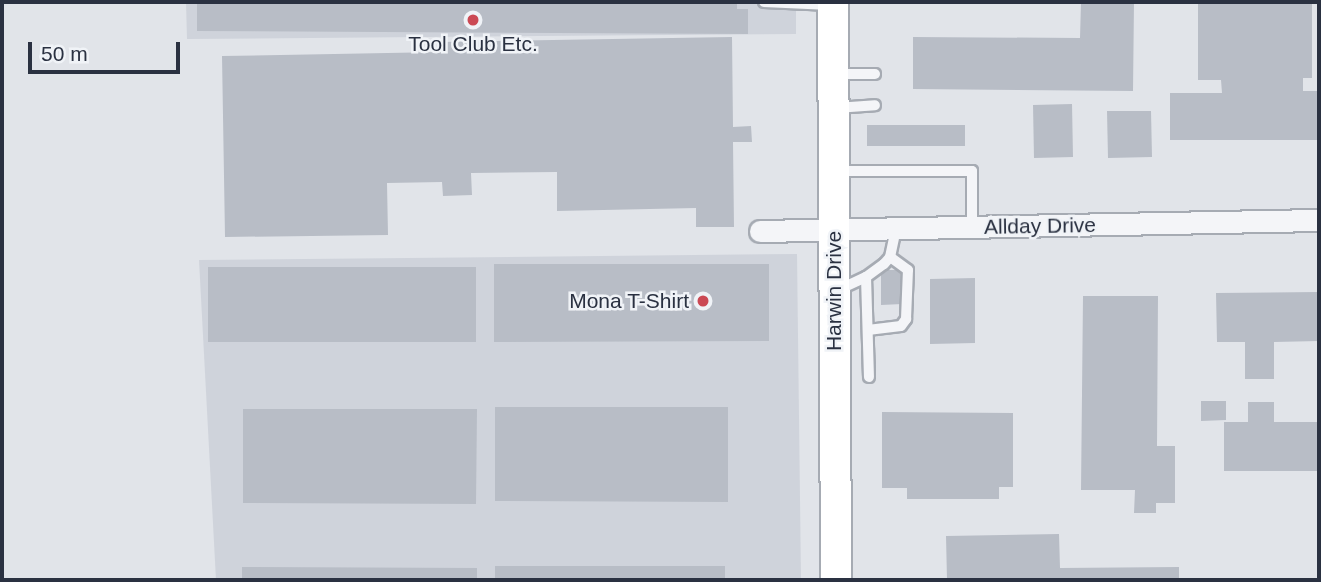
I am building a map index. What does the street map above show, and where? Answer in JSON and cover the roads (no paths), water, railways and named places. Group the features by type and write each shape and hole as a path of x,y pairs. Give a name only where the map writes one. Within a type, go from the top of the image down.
{"main road":[{"name":"Harwin Drive","path":"833,4 836,580"}],"street":[{"name":"Allday Drive","path":"760,232 1319,220"}],"lane":[{"path":"764,2 833,4"},
{"path":"833,74 875,74"},
{"path":"833,109 875,105"},
{"path":"834,172 972,171 972,227"},
{"path":"834,291 866,277 890,257 897,228"},
{"path":"867,330 901,326 906,319 908,270 890,257"},
{"path":"866,277 869,377"}],"place":[{"name":"Tool Club Etc.","path":"473,20"},
{"name":"Mona T-Shirt","path":"703,301"}]}
